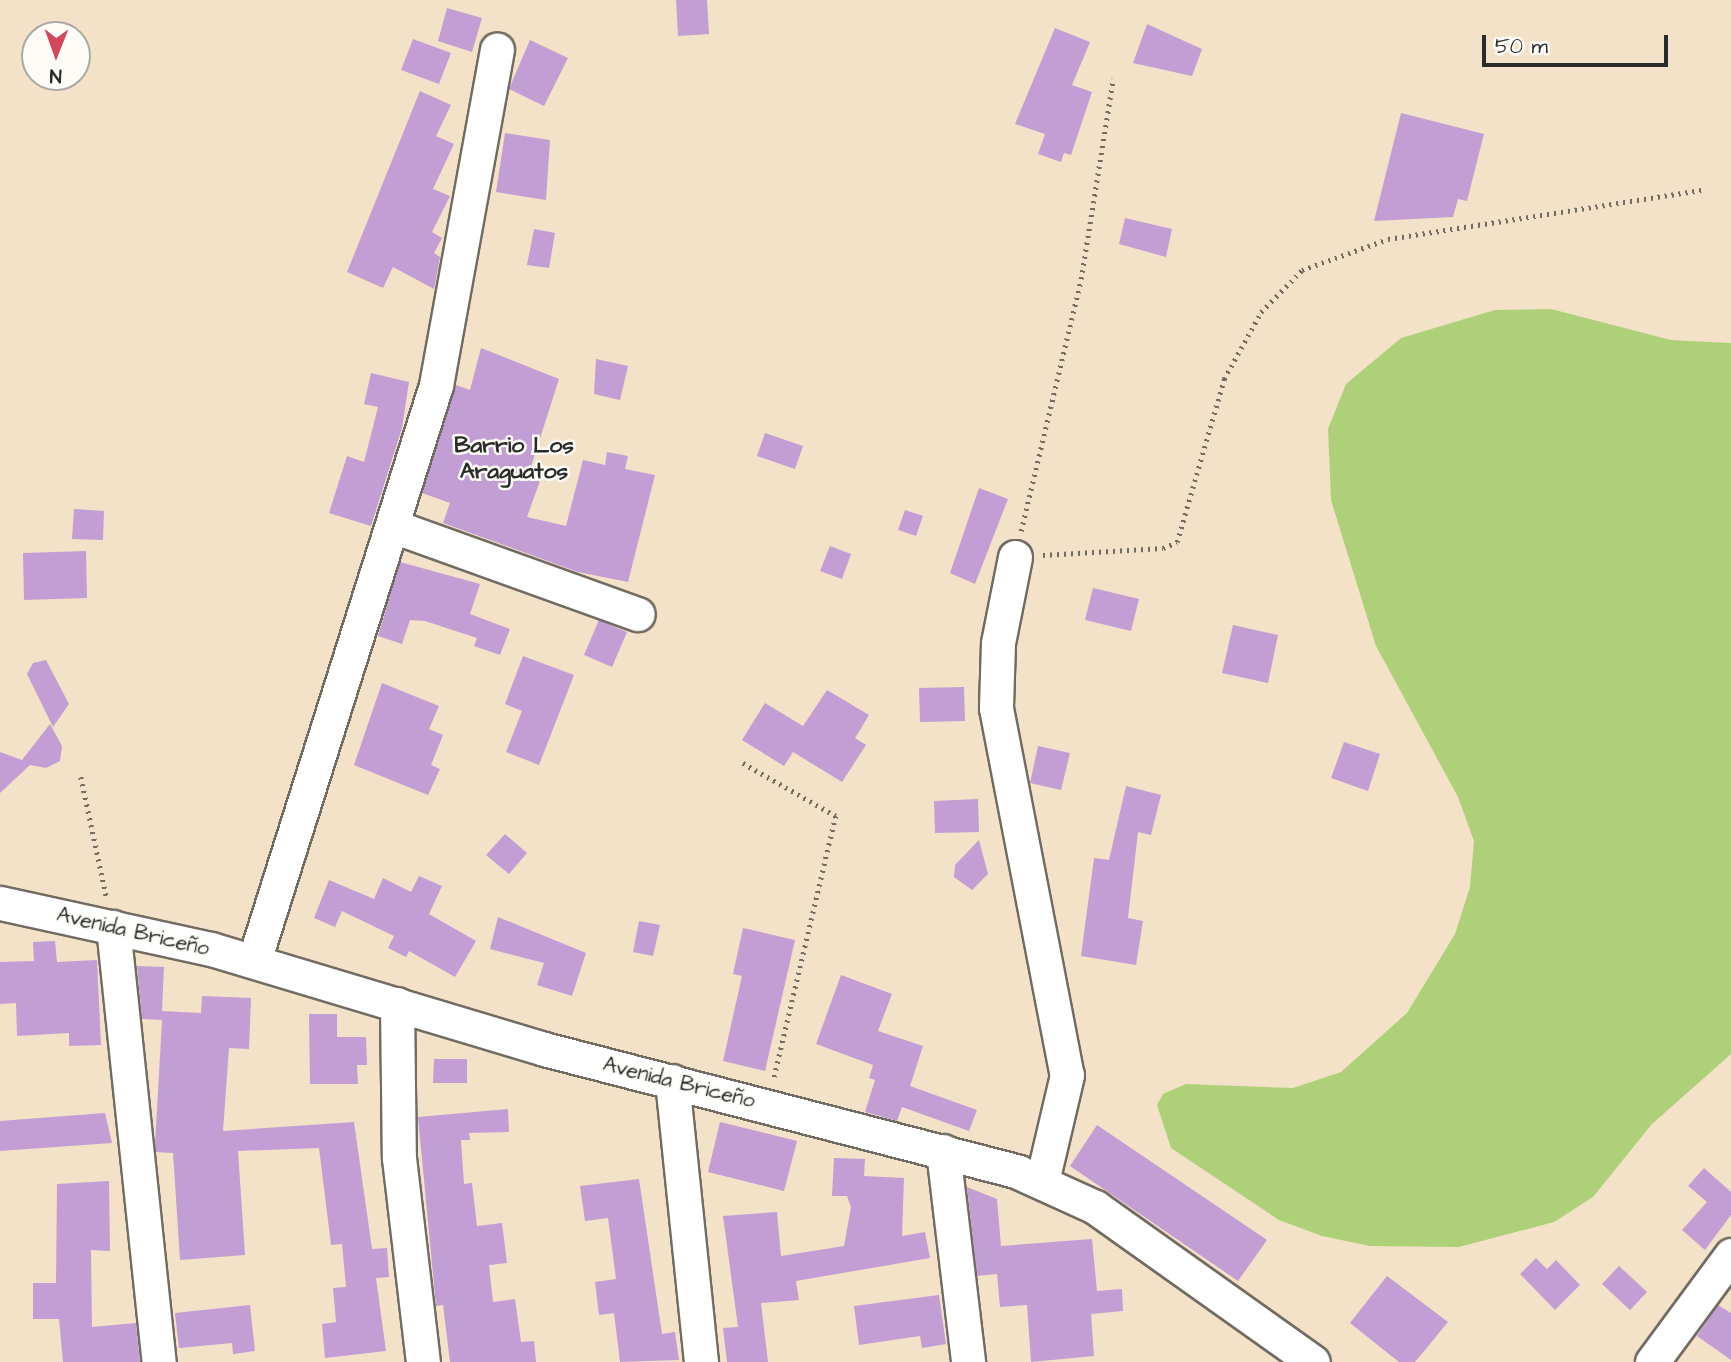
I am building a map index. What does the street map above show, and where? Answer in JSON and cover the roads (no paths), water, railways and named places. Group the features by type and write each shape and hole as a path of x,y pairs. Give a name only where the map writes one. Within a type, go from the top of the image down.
{"street":[{"path":"254,961 393,526 449,332 497,50"},
{"path":"393,526 638,614"},
{"path":"1014,557 998,643 996,708 1068,1074 1042,1182"},
{"name":"Avenida Briceño","path":"0,903 254,961 397,1004 672,1081 943,1152 1042,1182 1128,1229 1313,1362"},
{"path":"113,927 159,1362"},
{"path":"397,1004 399,1158 423,1362"},
{"path":"672,1081 701,1362"},
{"path":"943,1152 968,1362"},
{"path":"1652,1362 1731,1255"}],"district":[{"name":"Barrio Los Araguatos","path":"514,458"}]}
